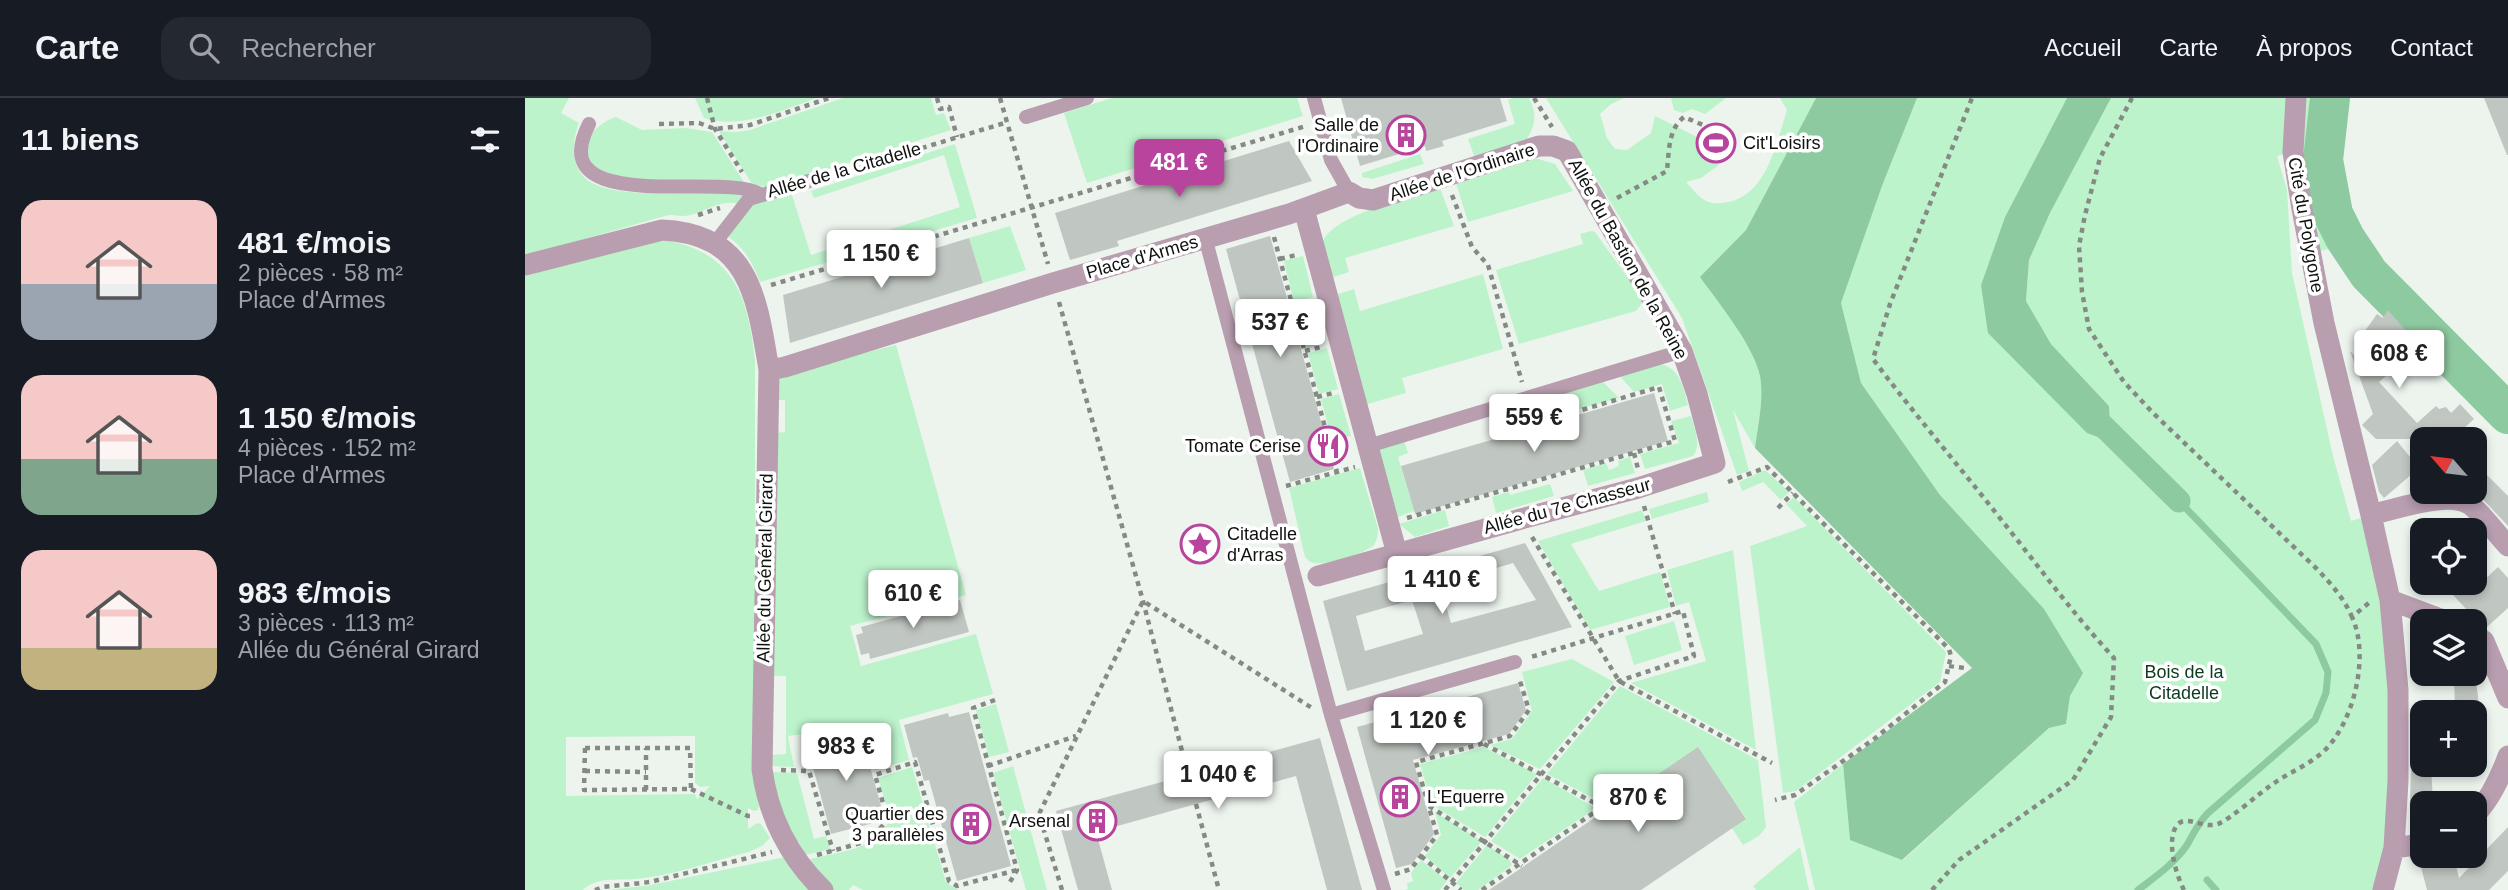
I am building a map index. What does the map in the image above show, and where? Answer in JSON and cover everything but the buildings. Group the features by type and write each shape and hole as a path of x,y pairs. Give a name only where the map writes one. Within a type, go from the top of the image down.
{"street":[{"name":"Cité du Polygone","path":"2296,98 2293,152 2323,323 2390,600 2398,690 2398,781 2394,848 2383,890"},
{"name":"Allée de l'Ordinaire","path":"1349,192 1359,198 1373,200 1539,146 1553,146"},
{"name":"Allée du Bastion de la Reine","path":"1553,146 1567,151 1682,351 1694,384 1715,463"},
{"path":"1205,237 1304,209 1349,192"},
{"path":"1304,209 1397,554"},
{"path":"525,265 661,229 686,231 716,245"},
{"name":"Place d'Armes","path":"769,370 1205,237"},
{"name":"Allée du Général Girard","path":"716,245 737,264 753,291 769,370 762,769 766,795 771,812 793,852 823,890"},
{"name":"Allée du 7e Chasseur","path":"1318,576 1639,488 1715,463"},
{"path":"2371,515 2425,502 2452,499 2469,503 2508,546"},
{"path":"2390,600 2414,609"},
{"path":"2487,648 2508,698"},
{"path":"2487,800 2499,780 2508,756"},
{"path":"2394,848 2410,846"}],"lane":[{"path":"1026,117 1087,98"},
{"path":"1314,98 1331,160 1349,192"},
{"path":"589,124 581,140 579,152 584,164 603,180 651,186 733,187 760,194"},
{"name":"Allée de la Citadelle","path":"716,245 749,199 809,181"},
{"name":"Place d'Armes","path":"1205,237 1331,715 1382,884"},
{"path":"1370,454 1526,398 1682,351"},
{"name":"Allée du 7e Chasseur","path":"1297,582 1318,576"},
{"path":"1331,715 1515,662"}],"path":[{"path":"706,98 715,129 743,174"},
{"path":"659,124 699,123 715,129 750,125 829,98"},
{"path":"937,98 940,109 949,107 957,137"},
{"path":"1000,98 1143,601 1188,774"},
{"path":"1534,98 1552,126 1553,146"},
{"path":"1931,890 1959,860 2073,780 2111,717 2114,659 2085,628 1873,359 1890,304 1972,98"},
{"path":"2132,98 2099,158 2079,246 2082,292 2089,329 2124,382 2175,435 2325,577 2347,605 2361,653 2359,676 2345,722 2324,751 2276,781 2218,824 2202,826 2188,820 2181,821 2175,828 2171,841 2175,871 2183,890"},
{"path":"1611,202 1667,171 1670,137 1684,117 1715,130 1730,141"},
{"name":"Allée de la Citadelle","path":"809,181 1007,122"},
{"path":"753,291 1320,122"},
{"path":"1446,177 1472,247 1488,265 1526,398"},
{"path":"1269,219 1337,472"},
{"path":"1389,523 1675,441 1659,387 1528,426"},
{"path":"1281,487 1337,472 1370,454"},
{"path":"1722,484 1767,467 1949,649 1951,656 1945,682 1913,709 1795,795 1775,800"},
{"path":"1639,488 1675,614"},
{"path":"1777,508 1793,493"},
{"path":"1521,519 1619,681 1772,763"},
{"path":"2352,617 2370,601 2390,600"},
{"path":"1143,601 1315,710 1331,715"},
{"path":"1062,890 1039,814 1143,601"},
{"path":"1382,884 1411,869 1437,835 1416,762 1510,736 1529,710 1515,662 1683,611 1694,656 1619,681 1445,890"},
{"path":"1949,666 1965,668"},
{"path":"995,700 973,708 1017,870 1010,882"},
{"path":"988,766 1076,736"},
{"path":"1482,890 1603,809 1484,744"},
{"path":"691,789 690,748 585,748 584,790 691,789 748,816 771,812"},
{"path":"646,748 646,790"},
{"path":"595,890 650,882 769,854 833,851 868,841 887,821 875,775 915,762 949,881 957,886 1017,870"},
{"path":"762,769 809,771 833,851"},
{"path":"585,771 646,772"},
{"path":"1196,804 1219,890"},
{"path":"1429,806 1521,865"},
{"path":"1421,856 1461,890"}],"green space":[{"path":"525,98 569,98 561,113 579,123 574,145 577,167 586,179 600,186 639,193 747,196 738,204 723,203 688,216 665,216 525,256"},
{"path":"695,98 817,98 776,113 732,122 704,118"},
{"path":"843,98 931,98 936,115 944,113 951,130 769,188 752,184 719,131 750,130"},
{"path":"1112,98 1297,98 1303,116 1087,183 1064,113"},
{"path":"1529,98 1532,103 1534,118 1527,139 1475,158 1468,139 1515,124 1508,100"},
{"path":"1546,98 1624,98 1611,104 1600,114 1607,138 1615,149 1627,150 1651,133 1655,116 1695,136 1719,165 1701,178 1686,182 1703,200 1723,203 1745,195 1763,176 1775,150 1787,110 1780,98 1816,98 1746,230 1701,277 1751,351 1760,376 1761,403 1755,448 1733,410 1749,471 1737,475 1682,318"},
{"path":"1671,98 1726,98 1705,114 1692,109 1683,113 1674,110"},
{"name":"Bois de la Citadelle","path":"1917,98 2067,98 2005,217 1981,285 2110,442 2109,406 2051,344 2026,301 2029,260 2050,213 2111,98 2341,98 2333,140 2331,180 2336,209 2349,240 2383,282 2508,406 2508,422 2462,382 2357,268 2342,246 2311,253 2292,152 2277,156 2287,190 2292,273 2333,456 2351,521 2371,515 2398,690 2383,890 1815,890 1794,802 1843,764 1850,840 1903,860 2049,728 2066,724 2070,696 2082,674 1940,495 1861,383 1841,303 1882,186"},
{"path":"616,117 642,130 685,128 712,132 747,187 620,178 594,167 587,150 588,139 600,125"},
{"path":"955,144 977,218 760,282 747,256 739,245 727,236 749,206 791,192 811,255 960,207 944,155 814,198 811,191"},
{"path":"1420,154 1424,164 1372,179 1362,177 1362,173"},
{"path":"1535,158 1555,164 1573,191 1468,222 1456,183"},
{"path":"1440,188 1454,226 1345,258 1349,272 1330,278 1322,246 1327,235 1338,225 1373,209"},
{"path":"1010,226 1026,270 983,283 969,238"},
{"path":"1595,232 1630,281 1642,303 1636,311 1519,344 1496,270 1583,244 1580,234"},
{"path":"660,239 685,245 721,265 733,280 741,297 748,316 755,361 755,760 759,806 758,810 754,811 748,808 748,829 757,823 761,824 770,838 762,846 749,852 664,875 601,881 583,890 525,890 525,276","holes":["695,736 695,783 700,787 710,786 697,799 695,794 566,796 566,737"]},
{"path":"1303,256 1313,297 1294,302 1284,261"},
{"path":"1483,274 1503,349 1402,378 1406,393 1364,405 1335,295 1354,289 1360,311"},
{"path":"1314,302 1325,343 1307,348 1296,307"},
{"path":"896,345 966,595 850,626 861,666 976,634 993,694 899,720 909,760 875,770 862,726 788,736 794,767 770,766 772,755 786,754 786,676 773,676 774,433 785,432 785,400 776,400 777,375"},
{"path":"1327,348 1338,389 1319,394 1308,353"},
{"path":"1657,363 1676,373 1688,405 1670,411 1662,384 1634,392 1619,375"},
{"path":"1601,380 1619,398 1545,418 1537,397"},
{"path":"1339,394 1351,436 1332,440 1321,399"},
{"path":"1691,416 1697,442 1693,456 1645,469 1640,454 1679,443 1671,421"},
{"path":"1404,441 1408,453 1398,457 1414,511 1398,517 1379,451 1380,446"},
{"path":"1630,457 1635,473 1588,486 1583,470 1606,463 1609,470 1619,466 1618,461"},
{"path":"1360,468 1378,528 1374,545 1363,552 1327,563 1310,561 1305,557 1289,488"},
{"path":"1765,470 1789,492 1781,500 1763,482 1742,491 1739,482"},
{"path":"1550,484 1554,496 1496,513 1492,497"},
{"path":"1707,492 1709,502 1652,519 1649,509"},
{"path":"1794,497 1946,652 1940,682 1796,791 1783,793 1750,546 1807,526 1786,504"},
{"path":"1445,510 1449,526 1415,537 1399,524"},
{"path":"1642,510 1646,521 1571,544 1599,591 1660,572 1670,607 1590,630 1538,541"},
{"path":"1733,550 1756,750 1631,683 1706,661 1689,602 1676,606 1667,570"},
{"path":"1674,621 1682,650 1634,665 1625,636"},
{"path":"1572,659 1614,682 1540,769 1490,745 1512,739 1532,711 1522,672"},
{"path":"1620,686 1758,760 1766,827 1759,836 1743,845 1732,828 1746,818 1698,748 1610,807 1547,774"},
{"path":"996,704 1009,752 989,757 976,710"},
{"path":"1484,747 1537,774 1485,837 1432,805 1420,764"},
{"path":"1013,766 1047,890 1026,890 993,773"},
{"path":"912,767 946,882 958,890 863,890 853,885 849,890 833,890 810,859 857,848 877,836 890,817 878,778"},
{"path":"771,772 797,773 814,839 826,836 830,849 806,855 784,820"},
{"path":"1543,778 1594,807 1520,859 1491,841"},
{"path":"1435,812 1482,841 1450,878 1425,856 1441,835"},
{"path":"1487,845 1509,859 1512,865 1478,890 1464,890 1456,883"},
{"path":"1800,847 1809,890 1756,890 1753,886"},
{"path":"785,857 811,890 610,890 651,885"},
{"path":"1421,860 1447,881 1440,890 1404,890 1408,889 1407,883 1413,881 1411,873"}],"shaded area":[{"path":"1816,98 1917,98 1882,186 1841,303 1861,383 1940,495 2044,609 2083,673 2070,696 2066,724 2049,728 1902,860 1850,840 1843,764 1972,668 1755,448 1760,412 1760,376 1751,351 1700,277 1746,230"},
{"path":"2067,98 2111,98 2050,213 2029,260 2026,301 2051,344 2109,406 2111,442 2087,433 1988,333 1981,285 2005,217"}],"waterway":[{"path":"2330,98 2323,160 2333,214 2345,238 2369,274 2508,414"},
{"path":"2089,412 2179,501"},
{"path":"2138,890 2176,858 2208,813 2315,720 2326,693 2328,672 2316,644 2179,501"},
{"path":"2207,880 2216,890"}],"place":[{"name":"Salle de l'Ordinaire","path":"1406,135"},
{"name":"Cit'Loisirs","path":"1716,143"},
{"name":"Tomate Cerise","path":"1328,446"},
{"name":"Citadelle d'Arras","path":"1200,544"},
{"name":"L'Equerre","path":"1400,797"},
{"name":"Arsenal","path":"1097,821"},
{"name":"Quartier des 3 parallèles","path":"971,824"}]}
